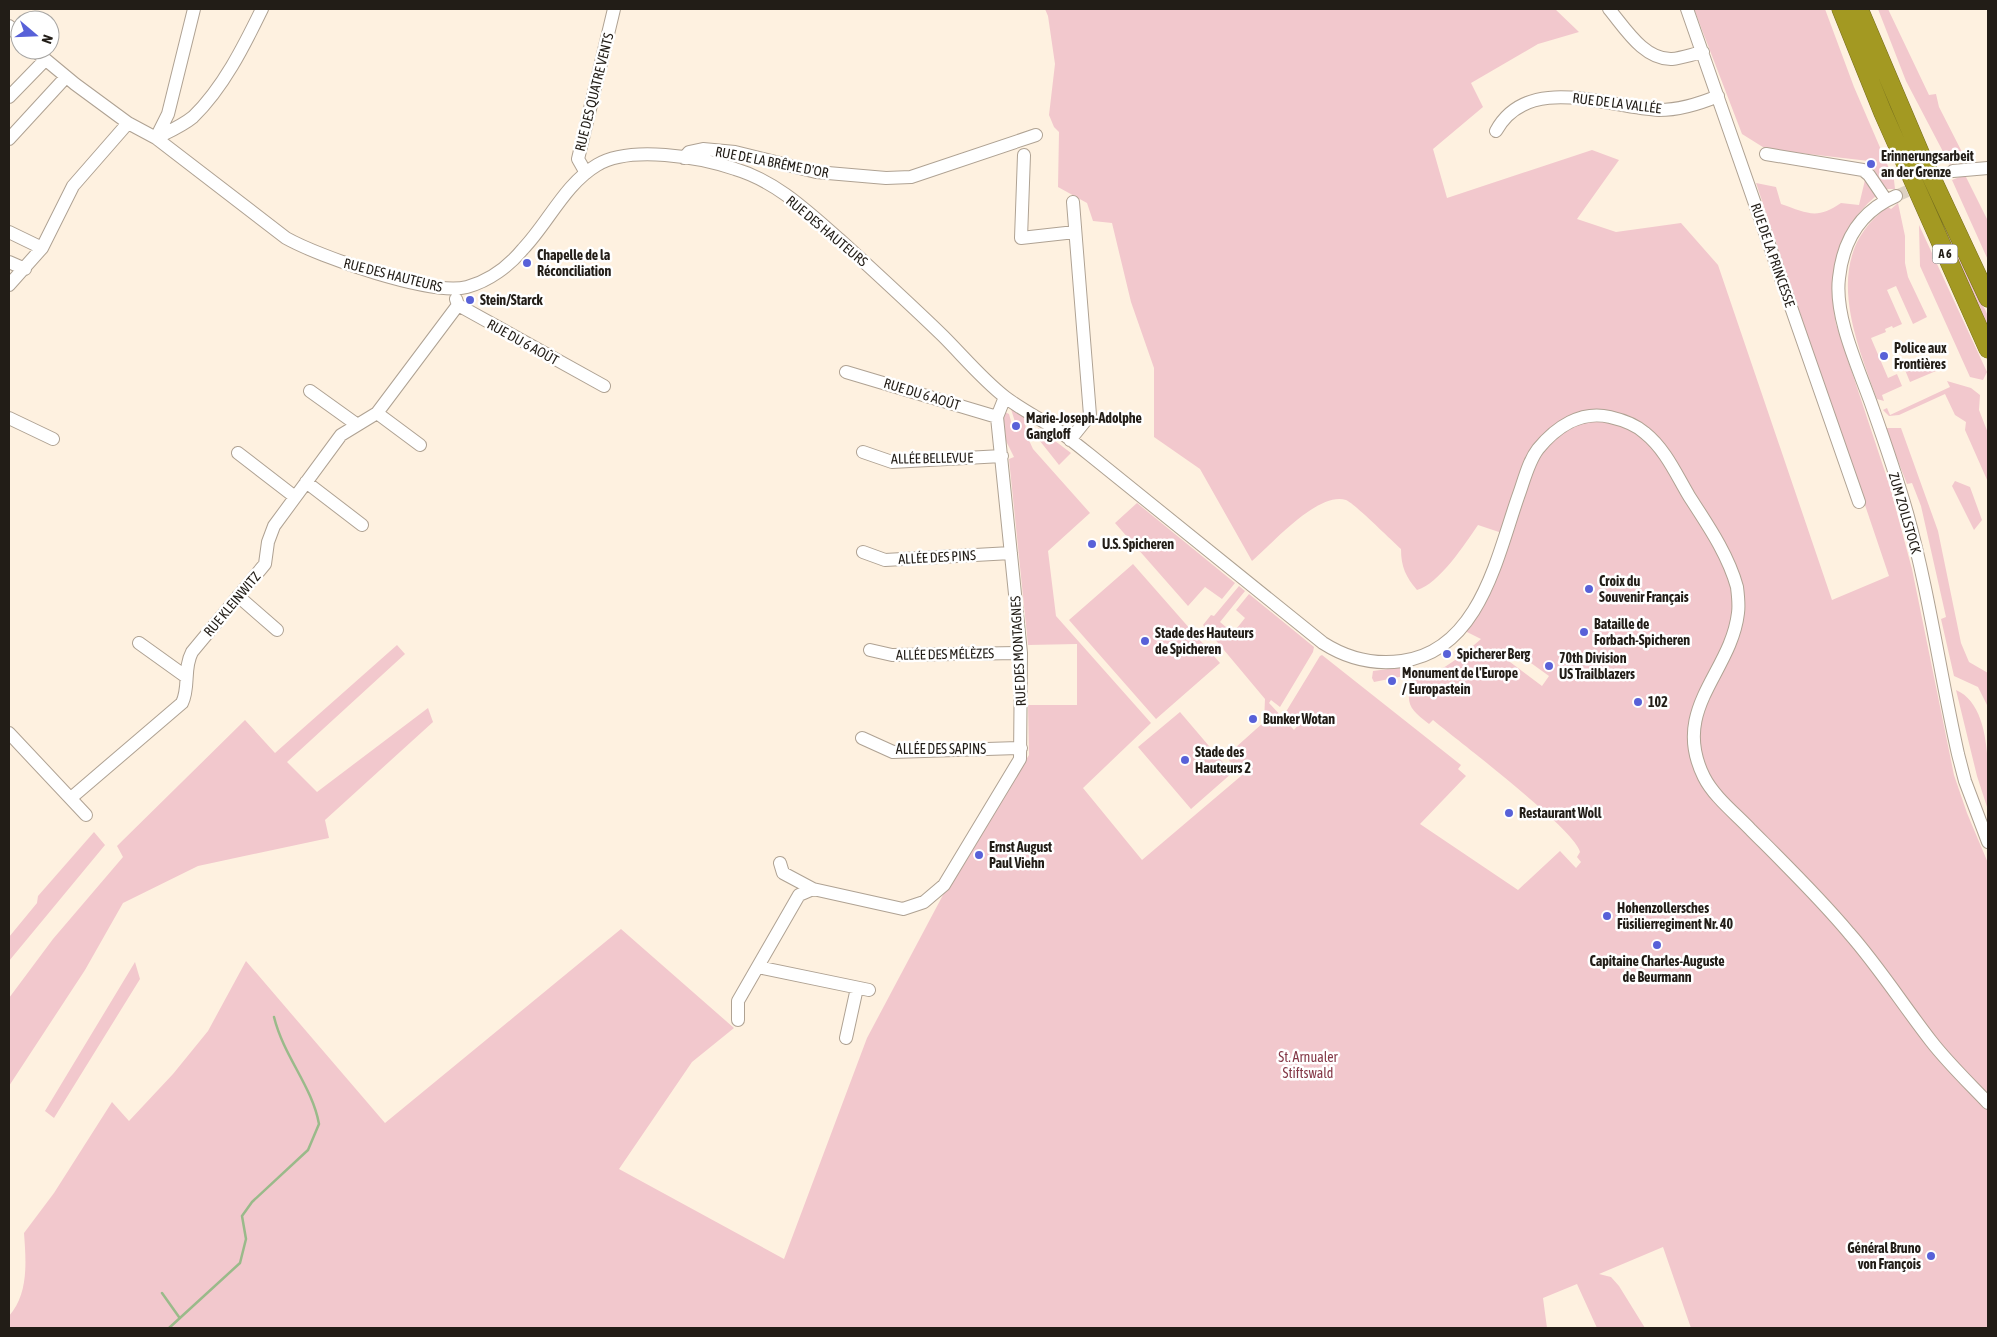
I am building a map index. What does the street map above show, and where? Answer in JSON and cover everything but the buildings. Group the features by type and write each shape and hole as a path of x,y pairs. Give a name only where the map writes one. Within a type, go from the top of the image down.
{"highway":[{"name":"A 6","path":"1841,9 1883,113 1988,349"},
{"name":"A 6","path":"1859,9 1921,155 1988,298"}],"street":[{"path":"156,138 168,114 194,9"},
{"path":"156,138 192,118 203,105 227,73 262,9"},
{"name":"RUE DES QUATRE VENTS","path":"586,173 578,159 614,9"},
{"path":"1609,9 1636,43 1656,56 1671,59 1703,52"},
{"name":"RUE DE LA PRINCESSE","path":"1687,9 1859,502"},
{"path":"9,97 45,60"},
{"name":"RUE DES HAUTEURS","path":"45,60 128,123 156,138 286,238 308,250 335,261 435,288 455,289 476,284 504,269 524,249 574,185 586,173 607,160 625,155 684,158 736,169 769,184 806,209 904,298 1005,397 1065,436 1323,643 1346,656 1362,661 1390,663 1412,660 1440,647 1451,639 1472,614 1495,564 1536,452 1556,429 1571,420 1603,415 1632,423 1652,439 1672,466 1710,528 1737,589 1738,614 1730,642 1705,689 1697,712 1694,744 1704,778 1724,803 1849,932 1884,976 1932,1043 1988,1103"},
{"path":"9,139 66,77"},
{"name":"RUE DE LA VALLÉE","path":"1496,131 1504,118 1511,112 1542,99 1580,97 1658,110 1687,107 1718,96"},
{"path":"9,285 42,248 73,186 128,123"},
{"name":"RUE DE LA BRÊME D'OR","path":"684,158 689,152 703,149 735,152 816,172 886,178 911,177 1036,135"},
{"name":"ZUM ZOLLSTOCK","path":"1766,154 1863,170 1891,198 1861,220 1849,241 1839,279 1839,298 1853,353 1909,522 1960,763 1977,816 1988,842"},
{"path":"1024,155 1021,238 1075,232"},
{"path":"1953,171 1988,168"},
{"path":"1065,436 1090,415 1073,202"},
{"path":"9,232 42,248"},
{"path":"9,262 25,269"},
{"path":"455,289 458,305"},
{"name":"RUE DU 6 AOÛT","path":"458,305 604,386"},
{"name":"RUE KLEINWITZ","path":"71,798 182,704 187,694 186,662 192,652 265,564 268,542 274,526 341,435 356,424 377,413 458,305"},
{"name":"RUE DU 6 AOÛT","path":"846,372 997,417"},
{"path":"310,391 356,424"},
{"name":"RUE DES MONTAGNES","path":"780,863 784,873 813,889 903,909 924,902 944,885 1020,759 1022,748 1021,652 997,417 1005,397"},
{"path":"377,413 420,446"},
{"path":"9,418 53,439"},
{"name":"ALLÉE BELLEVUE","path":"864,452 892,462 1002,456"},
{"path":"238,453 295,497"},
{"path":"306,482 362,524"},
{"name":"ALLÉE DES PINS","path":"863,552 885,560 1011,553"},
{"path":"238,596 276,630"},
{"path":"139,643 186,676"},
{"name":"ALLÉE DES MÉLÈZES","path":"870,650 892,655 1021,652"},
{"path":"9,733 86,815"},
{"name":"ALLÉE DES SAPINS","path":"862,738 893,752 1022,748"},
{"path":"738,1020 738,1001 799,895 813,889"},
{"path":"758,967 863,989 846,1038"}],"green space":[{"name":"St. Arnualer Stiftswald","path":"1045,9 1555,9 1579,32 1538,44 1471,83 1483,107 1433,149 1447,198 1592,150 1619,160 1577,219 1616,232 1681,223 1718,265 1832,600 1889,576 1756,183 1776,187 1781,204 1805,212 1818,213 1825,212 1841,203 1859,205 1865,180 1876,196 1862,209 1851,224 1837,254 1833,287 1836,324 1890,487 1912,569 1954,775 1967,813 1988,863 1988,1328 1691,1328 1663,1247 1599,1274 1611,1277 1619,1286 1645,1328 1597,1328 1577,1284 1543,1298 1547,1328 9,1328 9,1316 20,1298 25,1276 24,1233 54,1193 112,1102 129,1121 173,1074 208,1031 246,961 385,1123 621,929 734,1028 692,1062 619,1169 784,1259 867,1038 952,878 1029,755 1028,705 1077,705 1077,644 1028,645 1009,459 1014,457 1006,441 1003,411 1009,414 1014,432 1021,428 1018,421 1015,422 1011,409 1024,417 1027,436 1033,449 1090,513 1048,551 1056,616 1151,723 1083,788 1142,860 1241,776 1226,756 1264,722 1265,699 1203,625 1211,615 1214,616 1239,586 1245,591 1220,622 1233,633 1245,618 1236,610 1249,594 1314,647 1313,652 1280,707 1271,700 1269,703 1294,730 1298,725 1284,715 1322,655 1461,765 1458,769 1466,776 1420,824 1518,890 1560,851 1576,868 1581,862 1577,857 1580,852 1574,841 1559,825 1514,785 1433,720 1429,724 1422,719 1410,705 1409,694 1413,679 1442,669 1481,639 1461,629 1505,534 1478,525 1443,572 1417,590 1405,571 1401,549 1350,503 1346,500 1335,499 1322,503 1309,511 1252,561 1200,469 1154,437 1154,368 1131,302 1112,223 1093,221 1087,203 1058,187 1059,132 1054,127 1049,115 1055,64 1048,16","holes":["1509,647 1549,676 1542,686 1502,656"]},
{"path":"1694,9 1825,9 1854,87 1894,180 1895,189 1885,189 1869,161 1766,149 1742,134"},
{"path":"1847,9 1852,9 1912,153 1988,316 1988,335"},
{"path":"1878,9 1888,9 1929,95 1936,94 1939,107 1963,154 1955,157 1950,165 1906,81"},
{"path":"1965,175 1988,221 1988,260 1952,180"},
{"path":"1898,203 1905,236 1905,263 1908,277 1927,317 1913,324 1896,286 1887,290 1902,324 1885,329 1886,332 1871,338 1888,378 1897,374 1902,386 1882,395 1884,401 1877,399 1859,349 1848,297 1849,272 1854,248 1867,226 1888,207 1891,209"},
{"path":"1919,225 1987,372 1983,380 1970,377 1920,266"},
{"path":"1932,359 1936,371 1910,382 1905,370"},
{"path":"1947,381 1971,388 1980,395 1979,410 1988,433 1988,482 1965,430 1966,422 1955,415 1945,394 1899,415 1889,416 1883,410 1887,408 1890,415 1950,387"},
{"path":"1038,428 1071,453 1059,465 1036,436"},
{"path":"1885,428 1901,428 1938,531 1961,643 1969,662 1988,673 1988,707 1978,687 1954,676 1941,619 1946,617 1921,506 1912,483 1907,484"},
{"path":"1955,481 1970,487 1982,520 1974,530 1952,486"},
{"path":"1137,503 1235,583 1222,599 1205,587 1188,606 1115,523"},
{"name":"Stade des Hauteurs de Spicheren","path":"1133,564 1220,663 1156,719 1069,620"},
{"path":"397,645 405,654 287,762 317,792 428,708 433,722 325,820 329,838 198,866 123,903 85,970 9,1086 9,998 53,939 123,857 117,846 245,720 275,753"},
{"path":"1403,667 1408,670 1409,675 1374,682 1372,678 1373,671"},
{"path":"1956,690 1968,698 1977,711 1982,726 1988,761 1988,810 1977,776"},
{"name":"Stade des Hauteurs 2","path":"1180,712 1232,773 1191,809 1138,747"},
{"path":"94,832 105,845 9,961 9,937 37,903 38,896"},
{"path":"135,962 140,979 54,1118 45,1111"}],"waterway":[{"path":"169,1328 240,1263 246,1239 242,1216 252,1202 308,1150 319,1124 310,1097 284,1045 274,1017"},
{"path":"162,1293 179,1317"}],"tunnel":[{"path":"1896,196 1953,171"}],"place":[{"name":"Erinnerungsarbeit an der Grenze","path":"1871,164"},
{"name":"Chapelle de la Réconciliation","path":"527,263"},
{"name":"Stein/Starck","path":"470,300"},
{"name":"Police aux Frontières","path":"1884,356"},
{"name":"Marie-Joseph-Adolphe Gangloff","path":"1016,426"},
{"name":"U.S. Spicheren","path":"1092,544"},
{"name":"Croix du Souvenir Français","path":"1589,589"},
{"name":"Bataille de Forbach-Spicheren","path":"1584,632"},
{"name":"Stade des Hauteurs de Spicheren","path":"1145,641"},
{"name":"Spicherer Berg","path":"1447,654"},
{"name":"70th Division US Trailblazers","path":"1549,666"},
{"name":"Monument de l'Europe / Europastein","path":"1392,681"},
{"name":"102","path":"1638,702"},
{"name":"Bunker Wotan","path":"1253,719"},
{"name":"Stade des Hauteurs 2","path":"1185,760"},
{"name":"Restaurant Woll","path":"1509,813"},
{"name":"Ernst August Paul Viehn","path":"979,855"},
{"name":"Hohenzollersches Füsilierregiment Nr. 40","path":"1607,916"},
{"name":"Capitaine Charles-Auguste de Beurmann","path":"1657,945"},
{"name":"Général Bruno von François","path":"1931,1256"}]}
